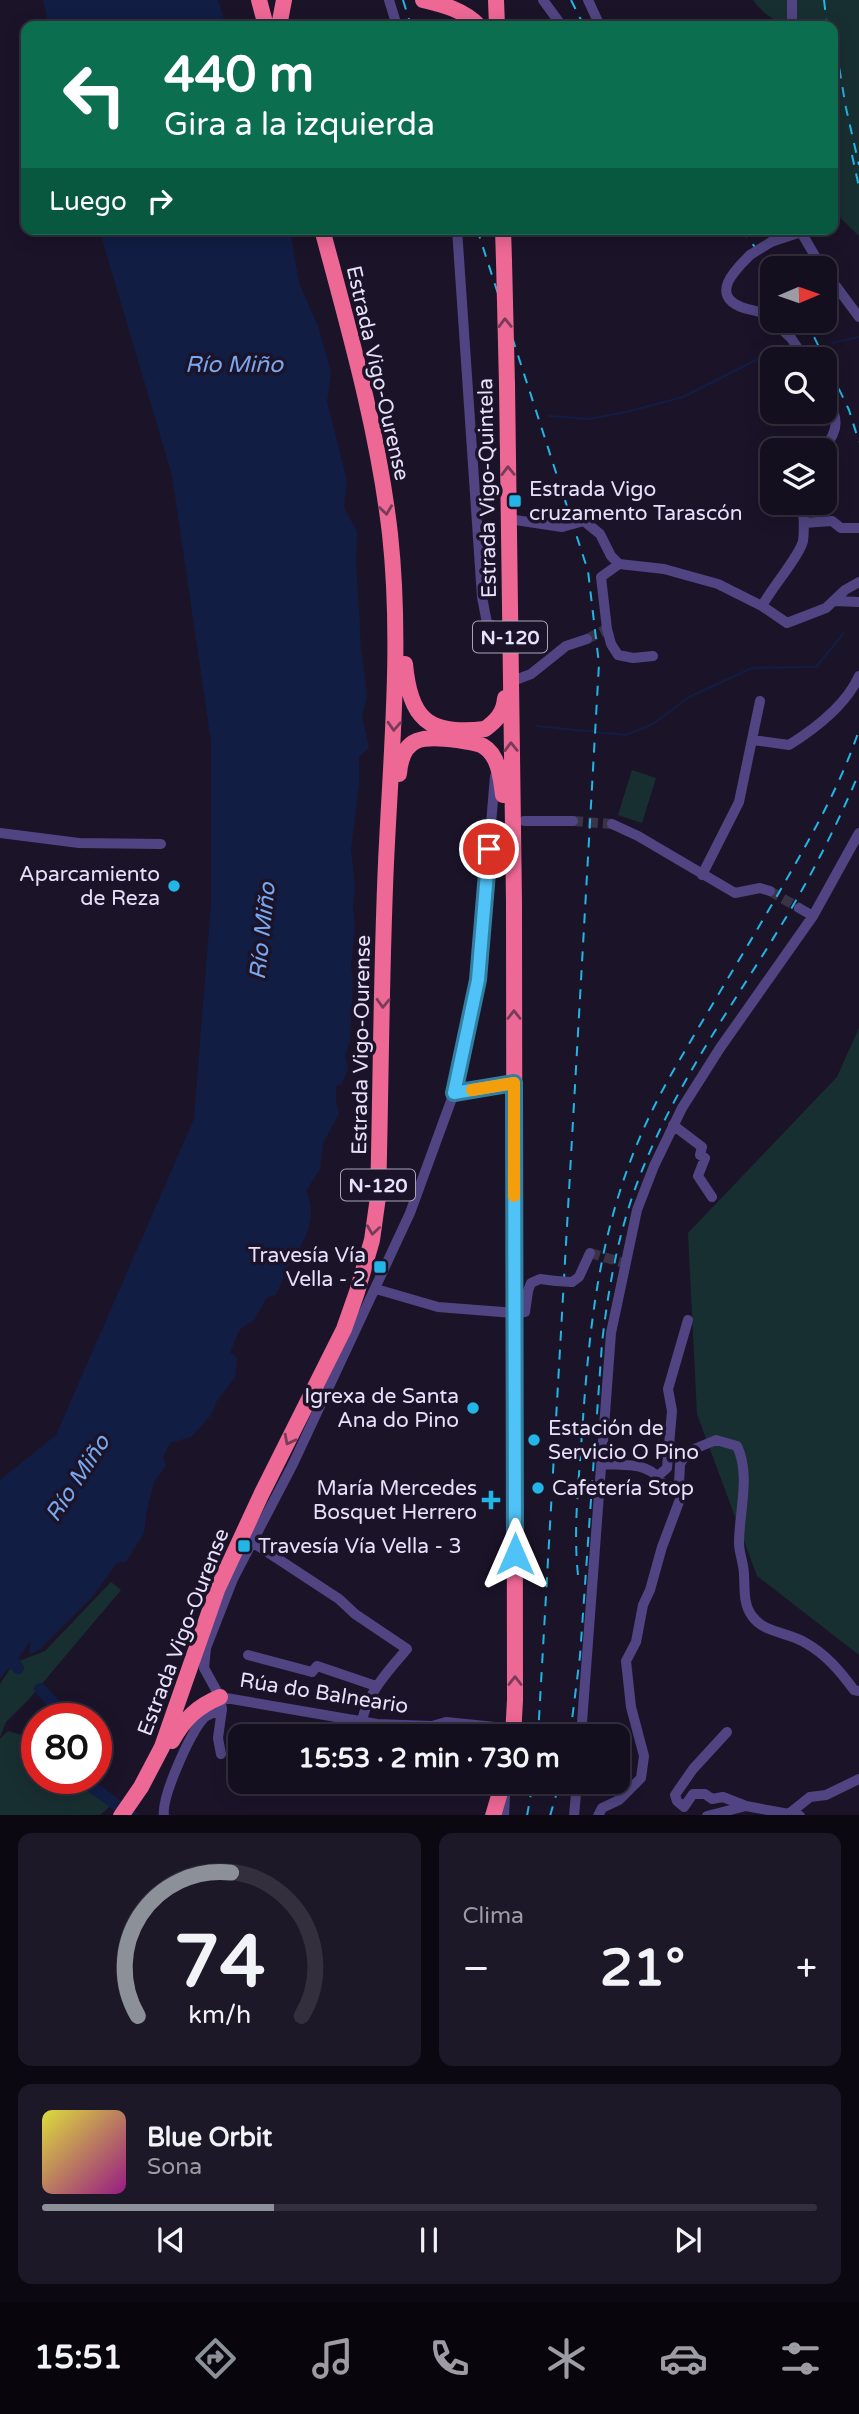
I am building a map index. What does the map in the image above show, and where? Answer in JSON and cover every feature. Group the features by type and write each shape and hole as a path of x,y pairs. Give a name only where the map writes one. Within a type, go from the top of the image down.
{"highway":[{"path":"259,0 265,21"},
{"path":"280,21 284,0"},
{"path":"423,0 456,10 474,21"},
{"path":"496,0 497,21"},
{"name":"Estrada Vigo-Ourense","path":"122,1815 143,1787 171,1724 197,1644 223,1578 344,1329 372,1240 378,1197 386,866 397,648 390,536 377,448 324,235"},
{"name":"Estrada Vigo-Quintela","path":"503,235 510,633 503,814 512,846 514,1083"},
{"path":"390,536 407,682 412,705 422,719 434,726 445,728 477,730 492,724 505,708 505,649 510,633"},
{"path":"384,969 401,758 406,748 416,740 432,737 485,747 496,762 499,768 514,902"},
{"name":"N-120","path":"510,1724 515,1313 514,1083"},
{"path":"143,1787 182,1724 203,1704 221,1703"},
{"path":"493,1815 500,1794"},
{"path":"502,1815 503,1794"}],"street":[{"path":"389,0 395,21"},
{"path":"543,0 558,21"},
{"path":"588,0 596,21"},
{"path":"792,0 792,21"},
{"path":"457,235 482,597 487,623 510,633"},
{"path":"760,311 741,307 730,300 726,288 729,275 750,255 788,235"},
{"path":"804,235 816,256"},
{"path":"837,288 859,317"},
{"path":"786,333 797,347"},
{"path":"762,606 773,586 798,553 803,542 804,515"},
{"path":"508,519 562,527 584,521 600,534 611,556 619,564 664,569 718,584 762,606 787,623 818,612 859,582"},
{"path":"804,523 832,521 841,528 859,528"},
{"path":"619,564 601,576 611,644 618,655 634,658 653,656"},
{"path":"835,601 859,602"},
{"path":"510,682 531,674 566,646 587,639"},
{"path":"753,740 789,745 832,711 853,688 859,676"},
{"path":"702,874 739,802 760,701"},
{"path":"221,1754 218,1738 221,1703 204,1668 206,1648 233,1579 293,1464 410,1213 454,1093 478,980 503,814 524,821 573,821"},
{"path":"512,846 524,821"},
{"path":"612,824 638,836 735,893 760,888 771,891"},
{"path":"0,833 79,843 161,844"},
{"path":"582,1724 611,1333 637,1210 673,1125 720,1048 813,916 859,833"},
{"path":"799,908 813,916"},
{"path":"454,1093 514,1083"},
{"path":"673,1125 702,1147 700,1155 705,1158 698,1176 712,1197"},
{"path":"376,1289 438,1307 525,1312 531,1283 540,1279 572,1282 579,1277 590,1254"},
{"path":"659,1475 667,1468 672,1411 668,1389 688,1320"},
{"path":"598,1815 602,1808 619,1800 641,1778 644,1756 631,1707 626,1661 636,1642 643,1605 682,1494 679,1484 680,1464 687,1452 716,1440 737,1446 740,1452 743,1488 738,1545 744,1573 743,1591 751,1615 765,1629 803,1641 824,1654 854,1690 859,1691"},
{"path":"602,1464 650,1469 659,1475 665,1488 679,1484"},
{"path":"252,1542 339,1599 355,1614 407,1649 376,1686 362,1721"},
{"path":"248,1655 312,1672 317,1666 376,1686"},
{"path":"164,1815 163,1806 181,1756 204,1717 221,1703"},
{"name":"Rúa do Balneario","path":"221,1703 387,1724"},
{"name":"Rúa do Balneario","path":"439,1724 474,1724"},
{"path":"727,1732 693,1769 675,1795 684,1807 693,1794 705,1794 712,1800 723,1797 746,1806 795,1814 810,1797 826,1794 859,1779"},
{"path":"485,1815 498,1794"},
{"path":"574,1815 576,1794"},
{"path":"707,1815 746,1806"}],"green space":[{"path":"753,0 859,0 859,236 838,216 838,21 777,21 761,10"},
{"path":"632,770 656,778 642,823 618,815"},
{"path":"859,1028 859,1655 757,1576 697,1414 688,1233 837,1077"},
{"path":"111,1582 121,1590 29,1699 21,1703 21,1707 6,1722 0,1737 0,1684 14,1663 45,1651"},
{"path":"8,1731 21,1735 21,1794 97,1794 113,1804 100,1815 0,1815 0,1739"}],"water":[{"path":"43,0 218,0 224,21 48,21"},
{"name":"Río Miño","path":"101,235 291,235 299,283 318,326 331,372 327,402 347,481 344,507 357,532 361,647 367,696 362,716 369,748 359,757 359,785 351,849 355,926 351,967 353,981 350,1041 345,1056 348,1069 342,1084 336,1086 339,1114 323,1143 320,1169 306,1191 310,1201 310,1221 300,1247 276,1295 267,1297 254,1320 240,1329 230,1352 237,1358 235,1377 217,1401 211,1415 191,1437 170,1443 163,1457 166,1466 154,1482 144,1533 126,1562 117,1563 92,1597 40,1649 30,1655 30,1641 0,1678 0,1480 56,1435 194,1119 211,904 211,741 172,475"}],"waterway":[{"path":"832,343 859,337"},
{"path":"549,416 589,419 683,397 760,358"},
{"path":"537,726 626,735 653,724 689,697 752,668 816,667 844,633"},
{"path":"0,1645 18,1668"},
{"path":"40,1689 53,1703"},
{"path":"102,1794 131,1815"}],"tunnel":[{"path":"587,639 607,629"},
{"path":"573,821 612,824"},
{"path":"770,891 799,908"},
{"path":"590,1253 624,1263"}],"railway":[{"path":"403,0 409,21"},
{"path":"571,0 582,21"},
{"path":"824,0 826,21"},
{"path":"838,61 859,165"},
{"path":"852,155 859,187"},
{"path":"479,235 588,571 599,664 539,1724"},
{"path":"746,235 762,256"},
{"path":"812,333 849,410 859,442"},
{"path":"578,1575 577,1504 590,1337 605,1247 616,1204 649,1117 816,827 844,770 859,730"},
{"path":"572,1724 580,1656 602,1343 612,1276 628,1210 643,1168 673,1104 804,887 859,773"},
{"path":"527,1815 531,1794"},
{"path":"550,1815 556,1794"}],"slow traffic":[{"path":"472,1090 514,1083 514,1196"}],"place":[{"name":"Estrada Vigo cruzamento Tarascón","path":"515,501"},
{"name":"Aparcamiento de Reza","path":"174,886"},
{"name":"Travesía Vía Vella - 2","path":"380,1267"},
{"name":"Igrexa de Santa Ana do Pino","path":"473,1408"},
{"name":"Estación de Servicio O Pino","path":"534,1440"},
{"name":"Cafetería Stop","path":"538,1488"},
{"name":"María Mercedes Bosquet Herrero","path":"491,1500"},
{"name":"Travesía Vía Vella - 3","path":"244,1546"}],"route":[{"path":"489,849 478,980 454,1093 514,1083 515,1554"}]}
